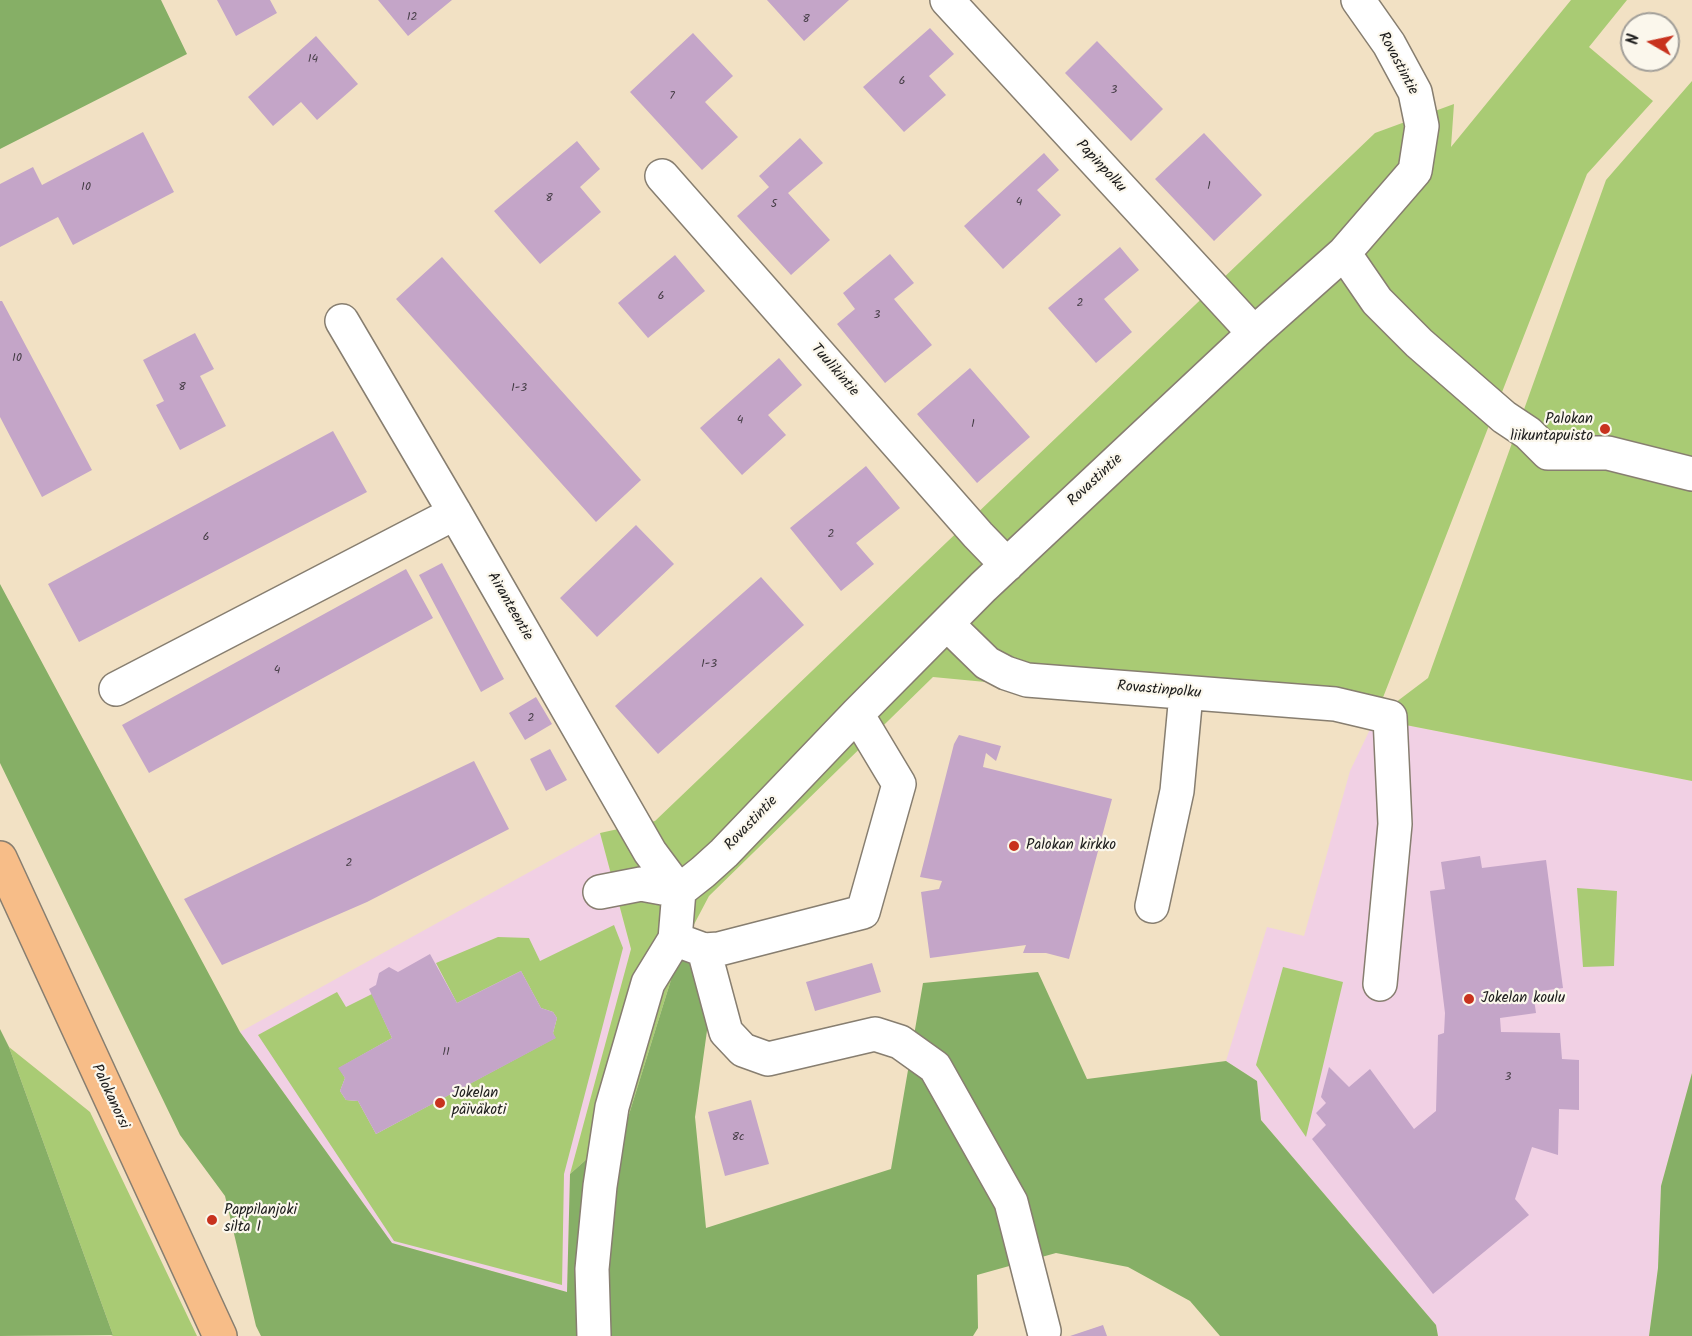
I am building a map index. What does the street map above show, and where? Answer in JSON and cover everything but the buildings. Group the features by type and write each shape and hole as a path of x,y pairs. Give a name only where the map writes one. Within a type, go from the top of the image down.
{"main road":[{"name":"Palokanorsi","path":"0,858 220,1336"}],"street":[{"name":"Papinpolku","path":"946,0 1254,333"},
{"name":"Rovastintie","path":"679,891 724,853 857,714 1007,565 1254,333 1344,253 1415,171 1422,126 1415,92 1389,44 1358,0"},
{"name":"Tuulikintie","path":"662,176 970,526 1007,565"},
{"path":"1344,253 1377,301 1410,335 1504,417 1528,433 1548,453 1608,453 1692,474"},
{"name":"Airanteentie","path":"342,321 650,852 679,891"},
{"path":"116,689 455,513"},
{"name":"Rovastinpolku","path":"947,624 987,663 1027,680 1335,704 1390,717 1395,824 1380,984"},
{"path":"1152,906 1177,791 1186,694"},
{"path":"689,944 719,949 863,912 899,783 857,714"},
{"path":"600,892 641,884 679,891 689,944 726,1032 743,1050 768,1059 875,1034 900,1042 935,1067 1011,1202 1044,1331"},
{"path":"594,1336 592,1269 600,1186 612,1107 648,984 689,944"}],"shaded area":[{"name":"Jokelan koulu","path":"1375,719 1692,781 1692,1073 1661,1186 1658,1268 1649,1336 1438,1336 1436,1325 1261,1120 1257,1081 1226,1061 1267,927 1304,936 1350,771"},
{"name":"Jokelan päiväkoti","path":"600,833 631,949 570,1174 567,1292 392,1243 240,1032"}],"green space":[{"path":"0,0 161,0 187,54 0,149"},
{"path":"1571,0 1627,0 1589,47 1653,101 1587,174 1375,718 1428,678 1606,180 1692,81 1692,781 1375,719 933,677 709,896 680,951 626,1124 570,1174 631,949 600,833 655,821 1375,133 1454,104 1451,147"},
{"path":"0,584 240,1032 392,1243 567,1292 570,1174 626,1124 680,951 698,956 711,1002 695,1117 706,1228 891,1169 923,983 1038,972 1087,1079 1226,1061 1257,1081 1261,1120 1436,1325 1438,1336 1220,1336 1190,1301 1128,1267 1056,1253 977,1275 978,1328 973,1336 261,1336 256,1326 225,1196 180,1135 0,763"},
{"path":"1577,888 1617,891 1614,966 1583,967"},
{"path":"614,925 623,948 564,1174 562,1285 394,1241 258,1035 337,992 346,1007 372,994 392,1038 339,1068 345,1078 340,1091 346,1100 358,1101 376,1134 555,1038 553,1033 557,1018 553,1012 541,1008 521,971 457,1003 436,963 498,937 529,938 540,961"},
{"path":"1283,967 1343,982 1306,1137 1256,1065"},
{"path":"0,1029 9,1047 113,1335 0,1336"},
{"path":"9,1047 90,1112 197,1336 111,1336 113,1335"},
{"path":"1692,1073 1692,1336 1649,1336 1658,1268 1661,1186"}],"place":[{"name":"Palokan liikuntapuisto","path":"1605,429"},
{"name":"Palokan kirkko","path":"1014,846"},
{"name":"Jokelan koulu","path":"1469,999"},
{"name":"Jokelan päiväkoti","path":"440,1103"},
{"name":"Pappilanjoki silta I","path":"212,1220"}]}
